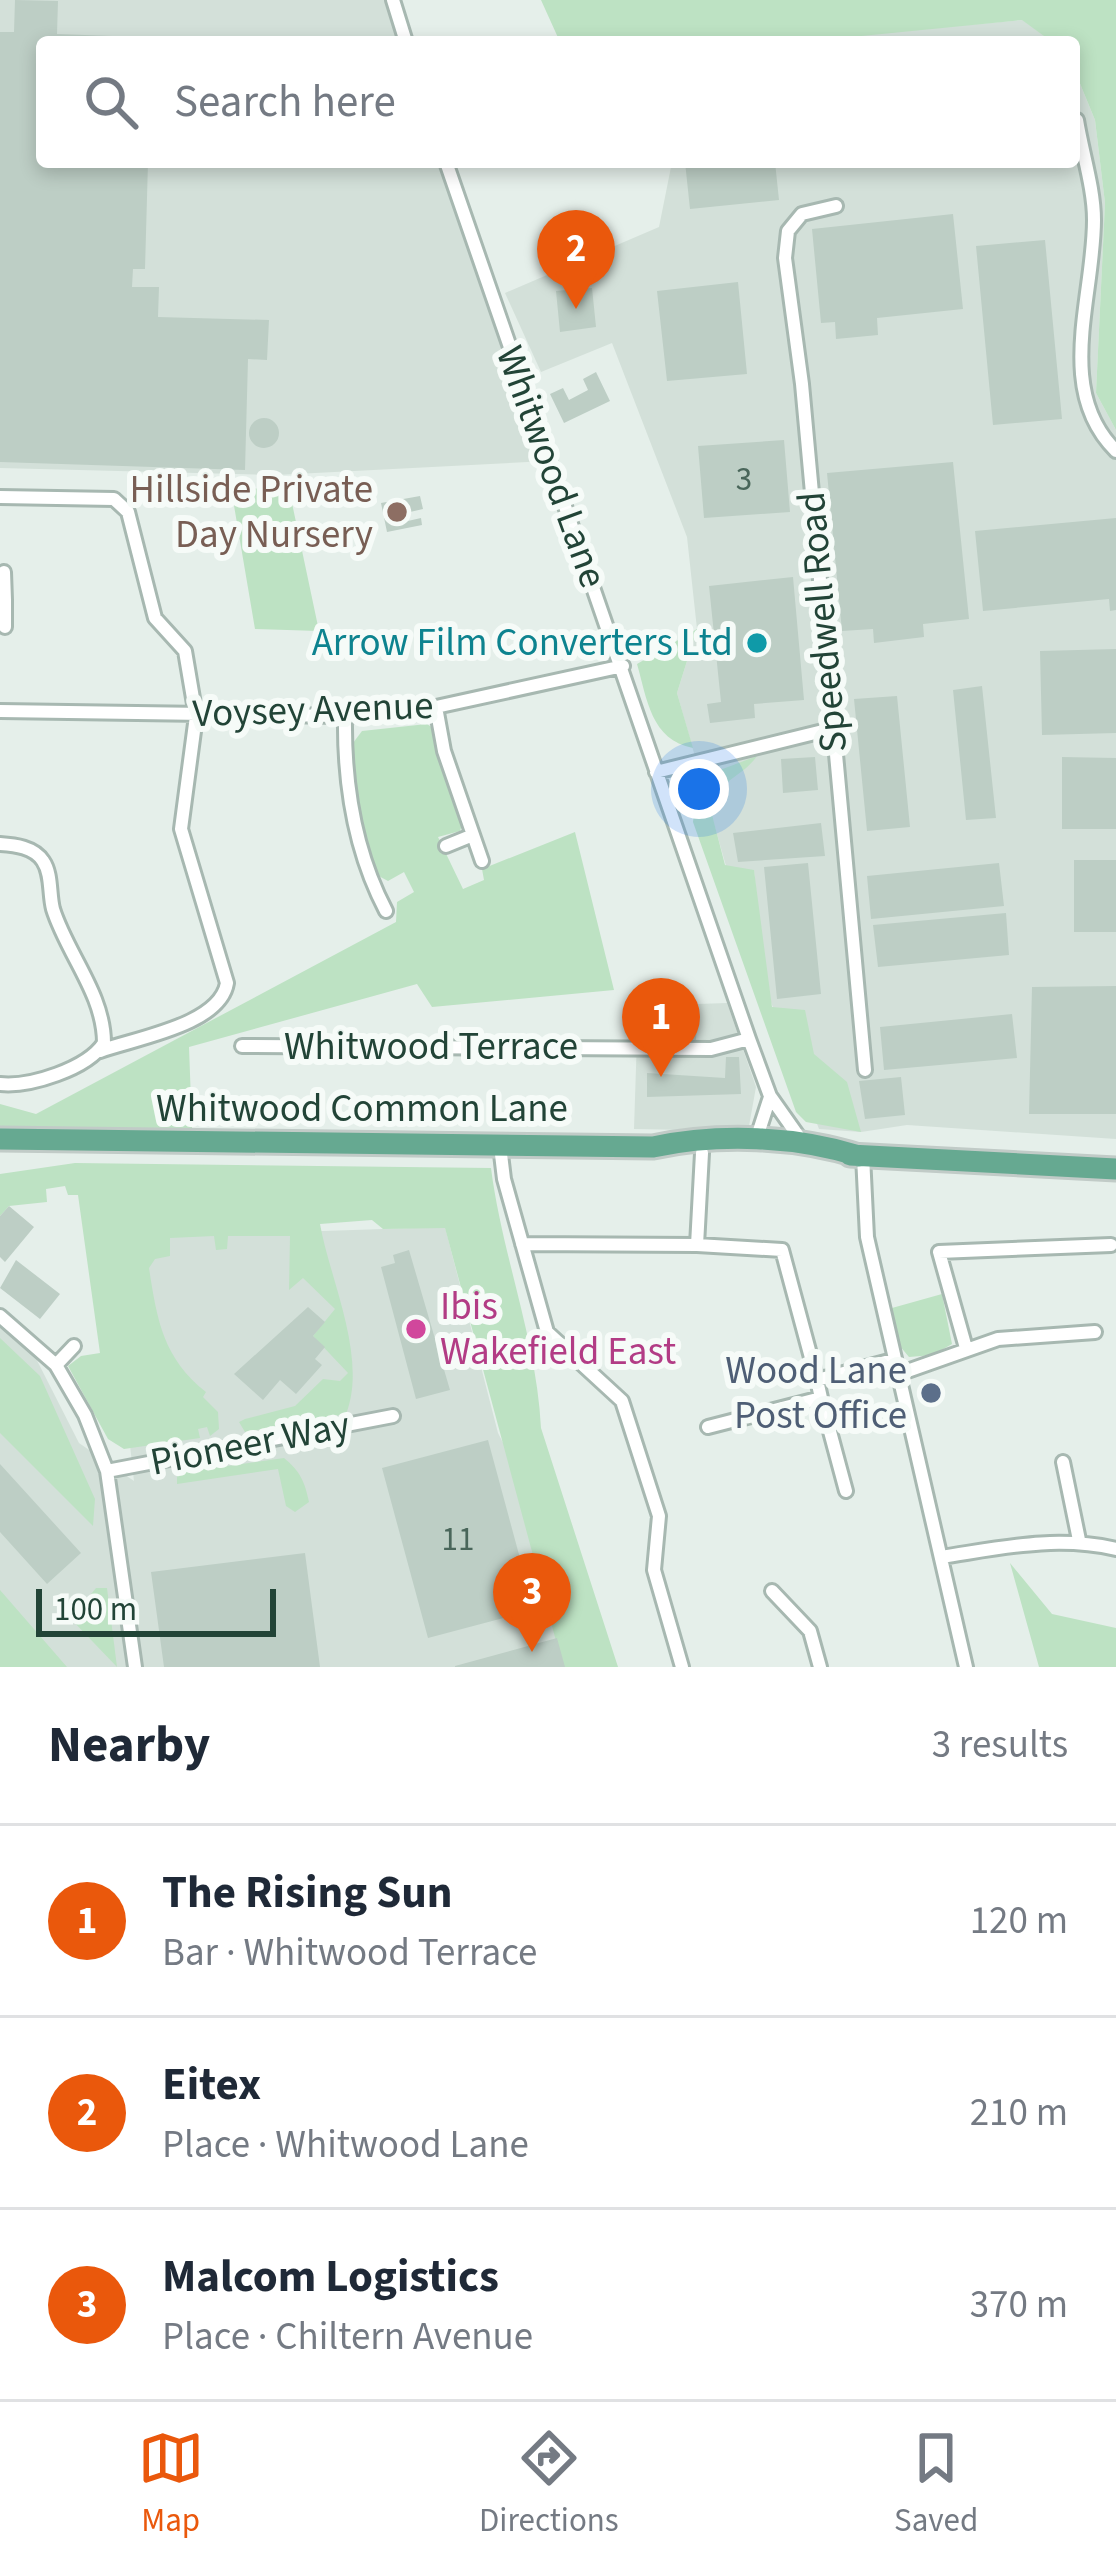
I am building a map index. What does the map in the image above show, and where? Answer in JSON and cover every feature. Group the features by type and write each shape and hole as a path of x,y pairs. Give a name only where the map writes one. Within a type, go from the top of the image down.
{"main road":[{"name":"Whitwood Common Lane","path":"0,1138 70,1143 653,1147 755,1141 861,1156 1116,1169"},
{"name":"Whitwood Common Lane","path":"0,1154 70,1143"},
{"name":"Whitwood Common Lane","path":"653,1147 668,1153 702,1153 793,1145"}],"street":[{"path":"393,0 404,36"},
{"path":"1080,137 1094,217 1080,382 1097,432 1116,451"},
{"name":"Whitwood Lane","path":"448,168 749,1039 793,1145"},
{"name":"Speedwell Road","path":"836,206 802,214 788,231 785,258 802,384 865,1070"},
{"path":"0,497 114,499 128,512 154,618 185,652 196,716 181,829 225,975 225,996 209,1011 20,1084 0,1084"},
{"path":"4,572 5,627"},
{"name":"Voysey Avenue","path":"0,711 345,716 436,707 622,667"},
{"path":"436,707 482,860"},
{"path":"345,716 353,810 386,911"},
{"path":"656,772 831,730"},
{"path":"446,846 473,835"},
{"path":"0,844 33,851 46,866 53,910 77,953 104,1028 100,1051"},
{"name":"Whitwood Terrace","path":"249,1042 711,1049 749,1039"},
{"path":"755,1141 770,1096"},
{"path":"765,1119 793,1145"},
{"path":"500,1146 547,1332 622,1402 658,1516 654,1570 682,1667"},
{"path":"697,1245 702,1153"},
{"path":"861,1156 867,1237 892,1360 966,1667"},
{"path":"523,1244 782,1250 846,1491"},
{"path":"966,1348 939,1252 1111,1246"},
{"name":"Pioneer Way","path":"0,1316 56,1365 85,1415 107,1472 135,1667"},
{"path":"896,1375 944,1362 966,1348 998,1339 1095,1332"},
{"path":"56,1365 74,1346"},
{"path":"817,1380 892,1360"},
{"path":"708,1426 821,1398"},
{"name":"Pioneer Way","path":"107,1472 393,1417"},
{"path":"1063,1462 1079,1540"},
{"path":"940,1557 1021,1543 1079,1540 1116,1549"},
{"path":"772,1591 810,1631 820,1667"}],"shaded area":[{"path":"0,0 393,0 404,36 36,36 36,168 448,168 547,461 276,475 0,468"},
{"path":"1023,20 1044,36 837,36"},
{"path":"1080,84 1095,120 1105,203 1096,393 1116,430 1116,1139 907,1125 861,1132 819,1129 766,989 754,871 726,866 677,693 697,629 687,537 612,343 541,372 505,293 659,227 671,168 1080,168"},
{"path":"727,1003 756,1087 749,1126 743,1131 634,1129 638,1006"},
{"path":"445,1227 498,1433 618,1667 0,1667 0,1309 21,1329 79,1443 134,1481 107,1238"}],"green space":[{"path":"541,0 1116,0 1116,430 1096,393 1105,203 1095,120 1080,84 1080,36 1044,36 1022,20 861,36 557,36"},
{"path":"231,488 289,489 319,631 255,629"},
{"path":"697,629 677,693 693,748 679,744 659,727 637,664"},
{"path":"427,724 433,728 464,819 460,831 438,837 463,889 484,880 482,869 575,832 614,990 432,1007 417,984 189,1047 192,1128 0,1132 0,1104 36,1114 396,922 397,902 414,892 404,872 388,881 373,873 355,807 350,747 362,731"},
{"path":"757,756 709,803 725,865 754,870 772,1007 805,1010 814,1054 847,1082 861,1132 806,1122 796,1112 693,822 697,789 720,770"},
{"path":"75,1163 491,1168 533,1363 541,1428 618,1667 563,1667 445,1228 383,1229 372,1220 320,1224 350,1344 352,1392 346,1414 245,1432 239,1422 295,1406 323,1379 340,1381 348,1373 313,1336 335,1309 303,1278 289,1290 290,1236 228,1236 227,1249 216,1250 214,1236 170,1238 170,1256 155,1259 149,1268 159,1321 180,1366 218,1412 219,1429 210,1436 207,1427 198,1429 200,1438 124,1449 108,1439 68,1366 81,1356 100,1353 78,1195 68,1195 65,1186 46,1189 47,1202 9,1206 0,1216 0,1174"},
{"path":"942,1294 952,1344 933,1355 909,1357 899,1345 892,1308"},
{"path":"0,1338 40,1376 95,1499 93,1526 0,1433"},
{"path":"284,1458 301,1477 309,1502 295,1512 286,1506 278,1469 177,1484 177,1473"},
{"path":"1010,1563 1052,1614 1116,1628 1116,1667 1039,1667"},
{"path":"96,1588 107,1588 117,1667 71,1619"},
{"path":"0,1590 67,1667 0,1667"}],"building":[{"path":"15,0 58,1 57,34 112,36 36,36 36,168 148,168 145,269 133,269 132,287 159,287 158,317 269,320 267,360 248,359 245,470 0,462 0,32 14,32"},
{"path":"686,168 776,168 779,200 690,209"},
{"path":"953,214 963,309 877,318 878,335 836,339 835,322 821,323 812,229"},
{"path":"1045,240 1062,419 993,425 976,246"},
{"path":"738,282 747,374 667,381 657,291"},
{"path":"592,288 596,327 560,332 556,291"},
{"path":"596,372 610,401 564,423 550,394 563,388 569,400 588,390 583,379"},
{"path":"264,418 279,433 264,448 249,433"},
{"path":"784,440 790,512 704,518 698,446"},
{"path":"953,462 969,619 923,624 924,637 874,643 873,629 842,631 827,473"},
{"name":"Hillside Private Day Nursery","path":"420,496 423,509 397,515 399,523 421,518 422,525 387,532 381,503"},
{"path":"1116,518 1116,610 1110,611 1109,599 983,611 975,531"},
{"name":"Arrow Film Converters Ltd","path":"793,577 804,700 754,704 755,718 710,723 707,704 721,702 709,586"},
{"path":"1116,649 1116,733 1042,735 1040,651"},
{"path":"982,686 996,818 966,820 953,690"},
{"path":"897,696 910,827 867,831 854,699"},
{"path":"815,757 818,790 783,793 781,759"},
{"path":"1062,757 1116,758 1116,829 1062,829"},
{"path":"821,823 825,856 738,862 733,833"},
{"path":"1074,860 1116,860 1116,932 1074,932"},
{"path":"808,863 821,994 777,999 764,867"},
{"path":"999,863 1004,906 871,919 867,876"},
{"path":"1006,913 1009,955 878,967 873,925"},
{"path":"1116,986 1116,1114 1029,1114 1032,987"},
{"path":"1012,1014 1017,1058 884,1070 880,1027"},
{"path":"659,1016 697,1017 696,1040 651,1035 651,1022 659,1022"},
{"path":"726,1057 739,1057 741,1094 647,1097 647,1073 725,1078"},
{"path":"901,1077 905,1115 865,1119 859,1081"},
{"path":"9,1206 34,1227 5,1262 0,1257 0,1216"},
{"name":"Ibis Wakefield East","path":"409,1250 450,1390 416,1399 381,1267 395,1263 393,1255"},
{"path":"16,1260 60,1294 40,1319 0,1288"},
{"path":"308,1307 325,1322 313,1336 325,1347 315,1359 322,1365 296,1394 280,1380 263,1400 234,1374"},
{"path":"488,1440 534,1610 428,1638 382,1468"},
{"path":"0,1464 81,1553 47,1584 0,1532"},
{"path":"305,1553 320,1667 164,1667 151,1572"},
{"path":"557,1638 565,1667 455,1667 455,1666"}],"place":[{"name":"Eitex","path":"576,309"},
{"name":"Hillside Private Day Nursery","path":"397,512"},
{"name":"Arrow Film Converters Ltd","path":"757,643"},
{"name":"The Rising Sun","path":"661,1077"},
{"name":"Ibis Wakefield East","path":"416,1329"},
{"name":"Wood Lane Post Office","path":"931,1393"},
{"name":"Malcom Logistics","path":"532,1652"}]}
